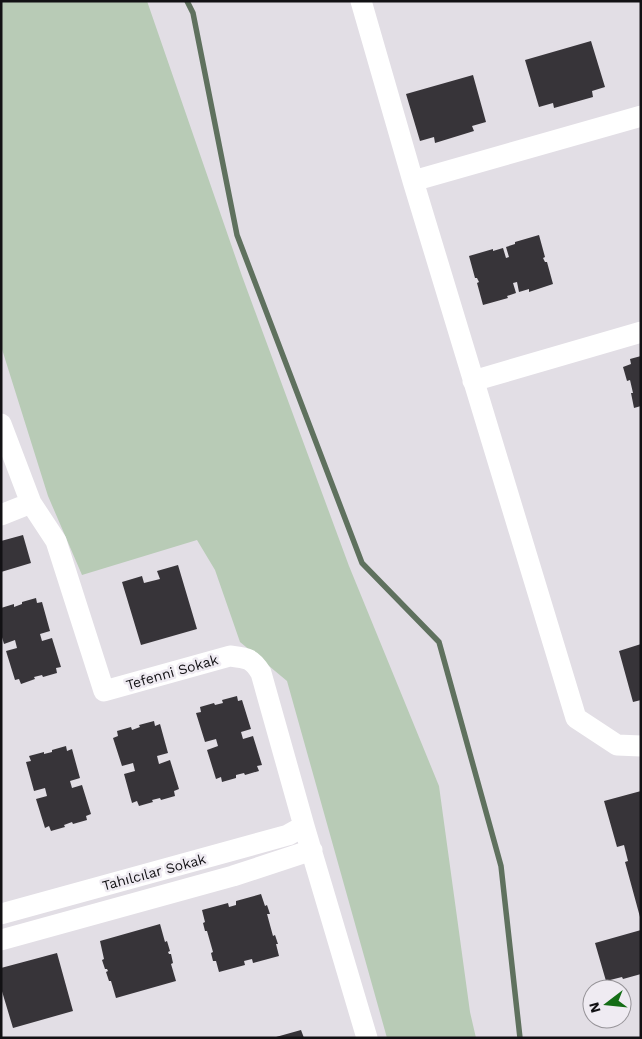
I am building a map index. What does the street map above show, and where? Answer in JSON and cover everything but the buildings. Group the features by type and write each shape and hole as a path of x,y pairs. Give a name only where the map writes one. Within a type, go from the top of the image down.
{"street":[{"path":"361,1 413,181 576,718 617,745 641,746"},
{"path":"413,181 641,116"},
{"path":"473,381 641,332"},
{"name":"Tefenni Sokak","path":"1,424 31,503 56,542 104,691 230,656 248,658 255,663 261,673 367,1038"},
{"path":"1,515 31,503"},
{"name":"Tahılcılar Sokak","path":"1,914 288,835 304,826"},
{"path":"1,940 233,876 312,850"}],"green space":[{"path":"1,1 147,1 242,276 349,566 439,786 470,1012 476,1038 387,1038 287,681 240,642 215,570 197,540 82,575 48,496 1,346"}],"waterway":[{"path":"187,1 193,13 237,235 362,563 439,642 501,866 520,1038"}]}
